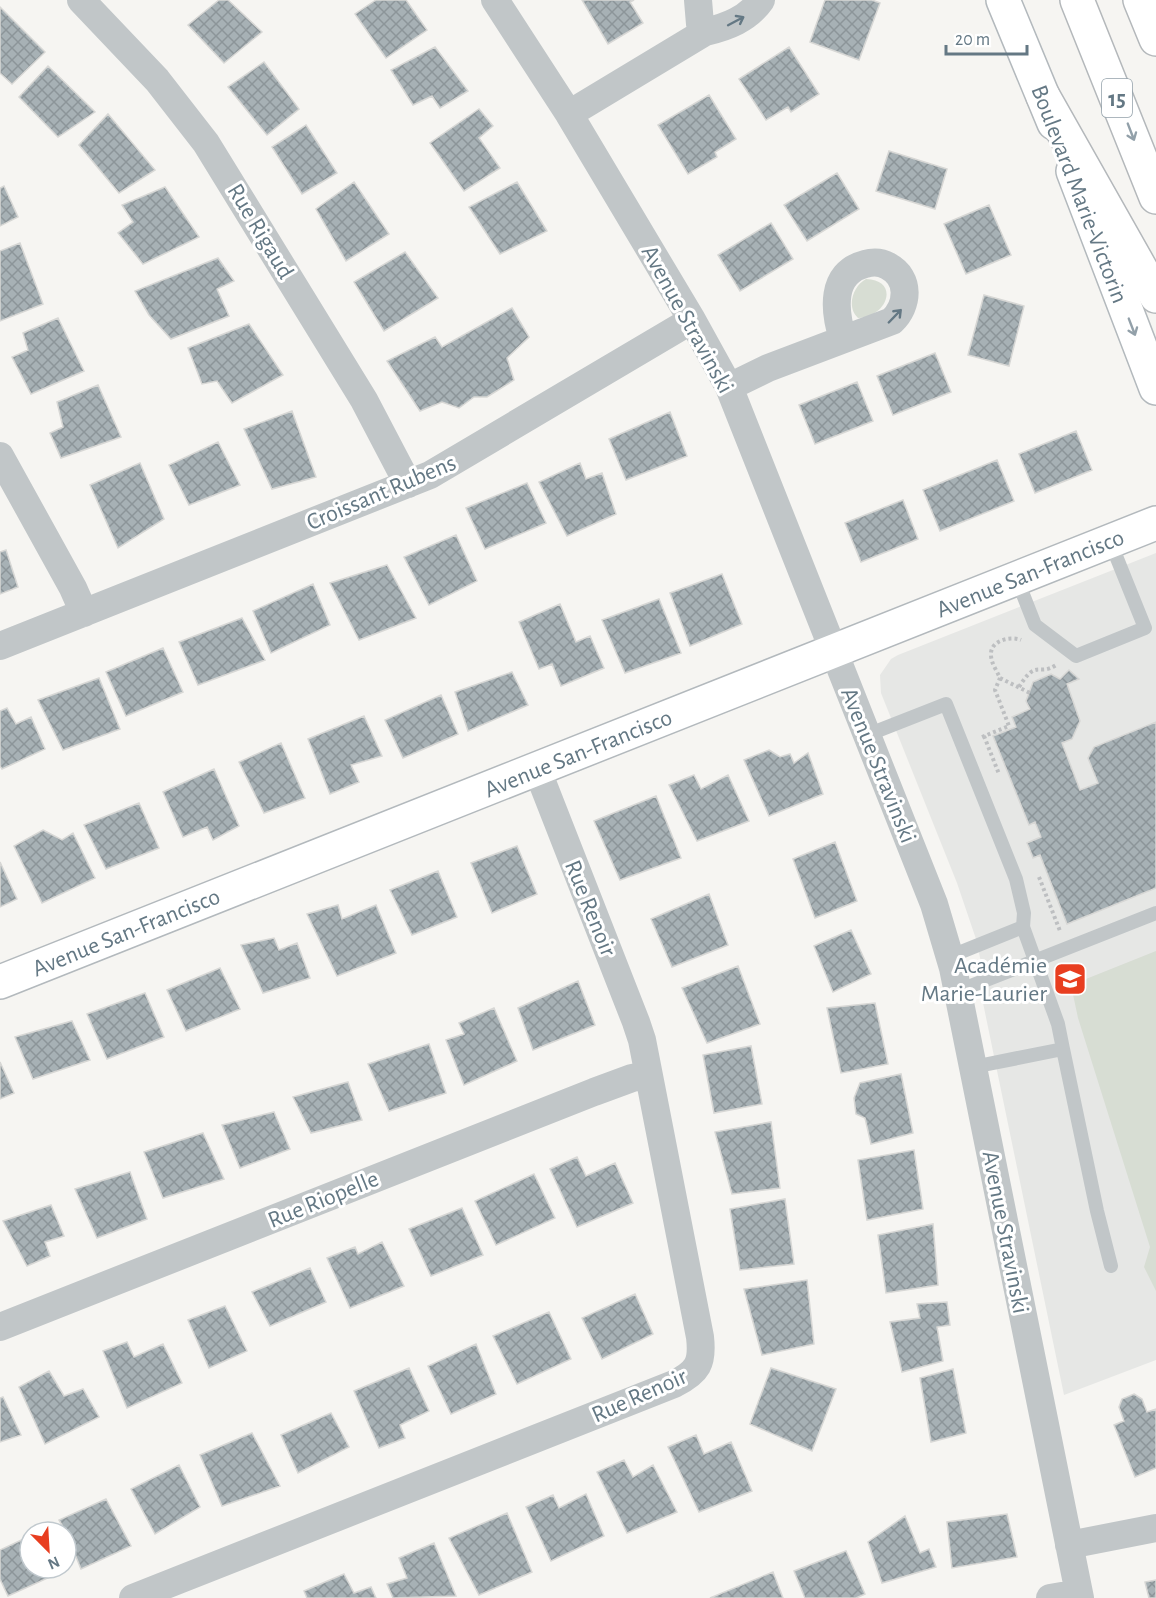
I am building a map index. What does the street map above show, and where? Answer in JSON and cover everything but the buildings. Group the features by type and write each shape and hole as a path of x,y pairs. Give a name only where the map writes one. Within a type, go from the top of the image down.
{"main road":[{"name":"Boulevard Marie-Victorin","path":"1003,0 1090,214 1156,388"},
{"name":"15","path":"1077,0 1156,197"},
{"path":"1140,0 1156,39"},
{"path":"1043,96 1156,296"},
{"name":"Avenue San-Francisco","path":"0,982 1156,523"}],"street":[{"name":"Rue Rigaud","path":"81,0 157,80 206,143 364,400 408,484"},
{"name":"Avenue Stravinski","path":"495,0 569,114 692,320 729,387 937,910 951,956 1079,1596"},
{"path":"698,0 700,24 705,33"},
{"path":"569,114 705,33 740,19 754,10 761,0"},
{"name":"Croissant Rubens","path":"0,646 408,484 450,465 692,320"},
{"path":"729,387 768,368 843,339"},
{"path":"0,456 73,588 84,613"},
{"name":"Rue Renoir","path":"133,1598 674,1384 694,1372 700,1362 700,1337 636,1022 537,769"},
{"name":"Rue Riopelle","path":"0,1327 594,1092 632,1078 648,1075"},
{"path":"1069,1545 1156,1528"},
{"path":"1050,1598 1079,1596"}],"lane":[{"path":"1017,579 1035,625 1076,656 1145,628 1110,541"},
{"path":"867,735 946,704 1016,879 1024,913 1023,927 1058,1024 1096,1211 1111,1266"},
{"path":"958,992 1156,914"},
{"path":"951,956 1023,927"},
{"path":"973,1066 1063,1048"}],"path":[{"path":"1029,647 1013,637 1004,639 996,644 991,651 991,657 1000,678 1030,693"},
{"path":"1046,660 1059,671"},
{"path":"1018,687 1033,669 1055,667"},
{"path":"984,736 1009,726 995,690 1000,678"}],"shaded area":[{"path":"866,279 883,285 886,298 877,312 858,318 852,308 853,297 858,286"},
{"name":"Académie Marie-Laurier","path":"1156,553 1156,1360 1064,1395 982,998 988,995 976,939 957,883 881,693 880,675 891,659 898,655"},
{"path":"1156,951 1156,1291 1144,1267 1150,1247 1078,1018 1071,985"}],"place":[{"name":"Académie Marie-Laurier","path":"1070,979"}]}
